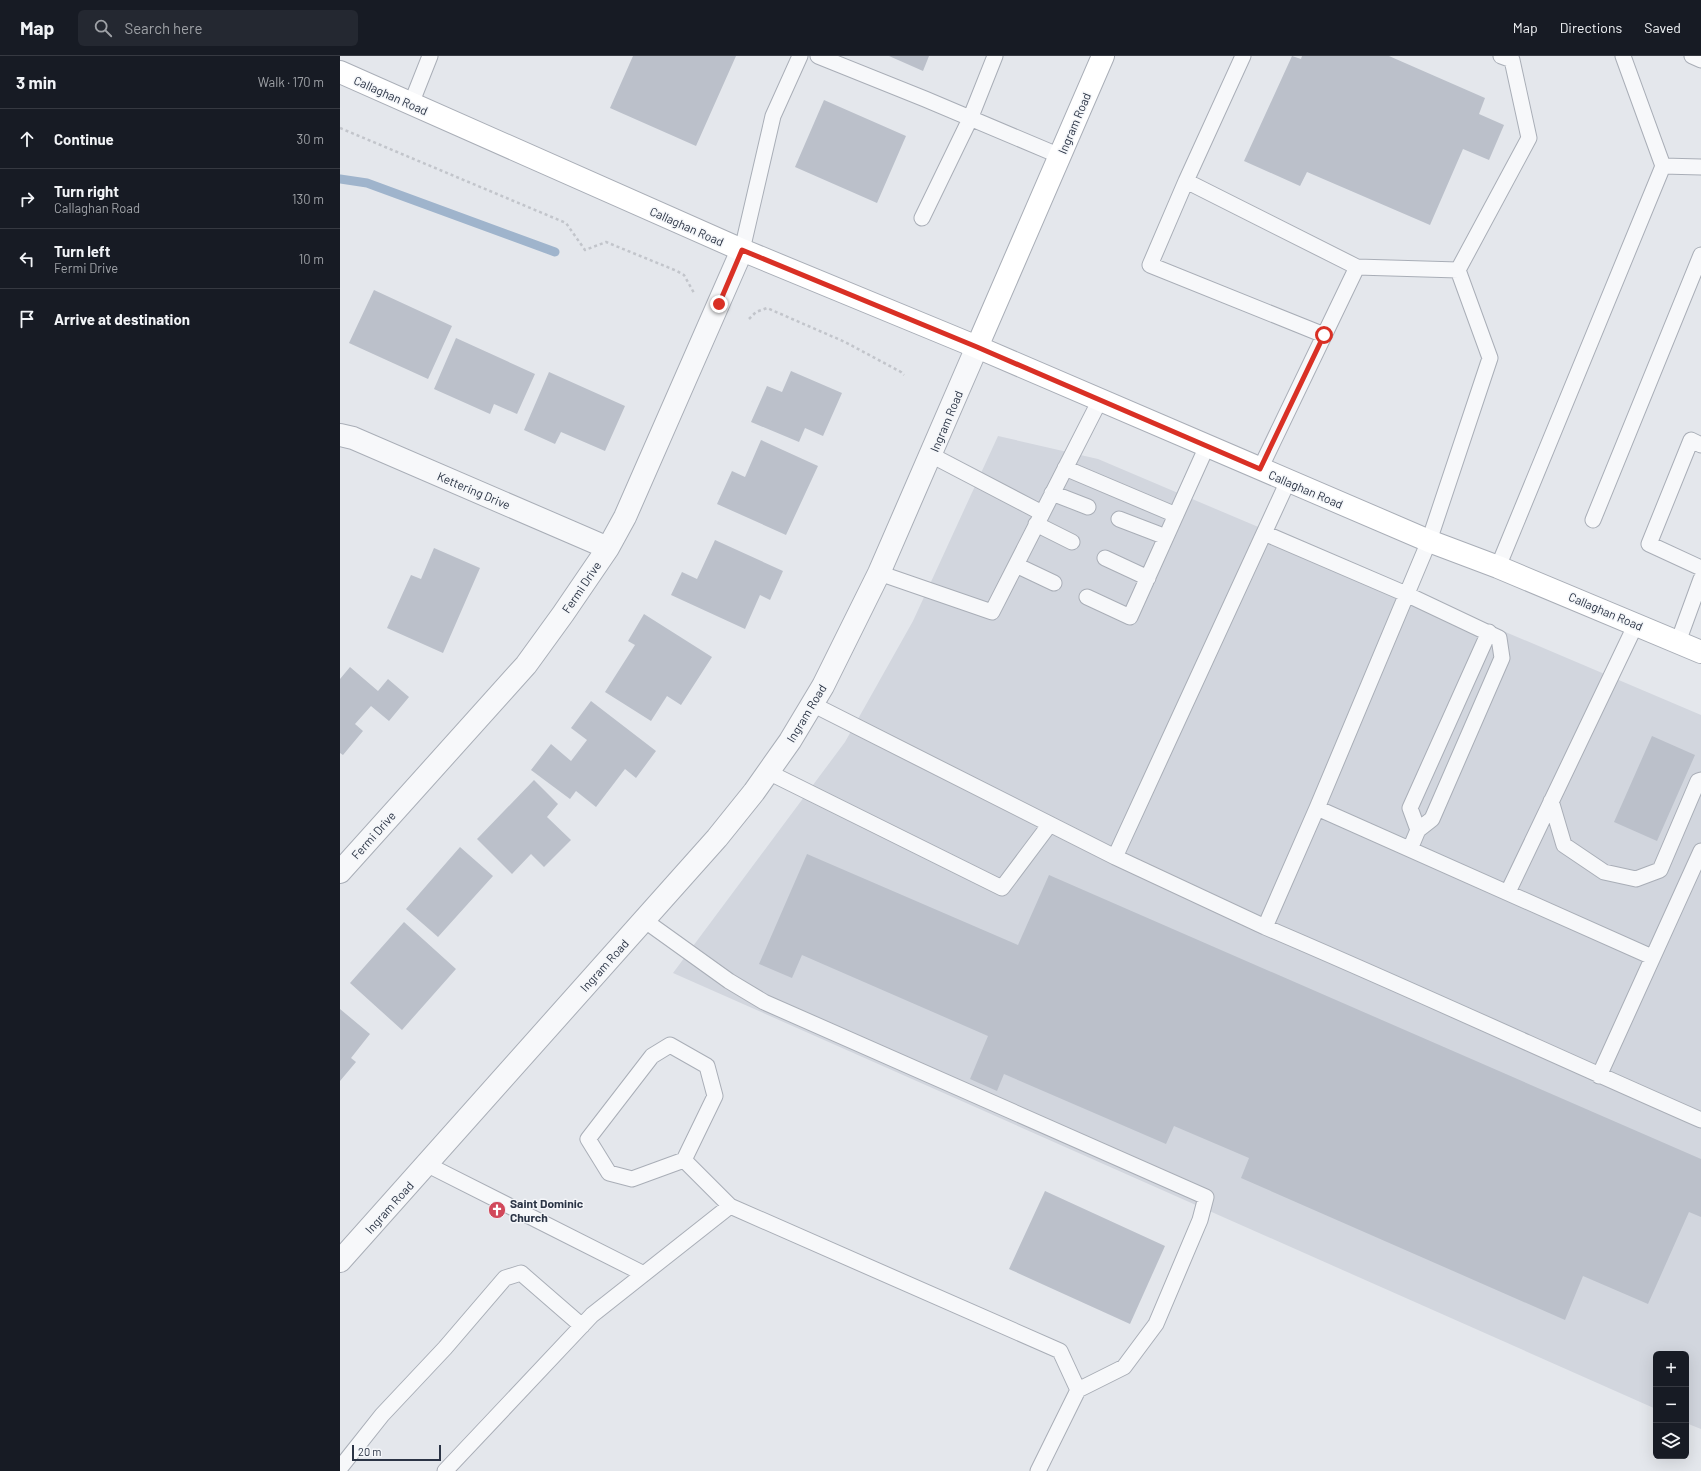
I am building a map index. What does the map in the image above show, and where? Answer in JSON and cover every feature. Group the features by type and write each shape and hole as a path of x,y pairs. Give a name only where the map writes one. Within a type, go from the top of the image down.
{"main road":[{"name":"Ingram Road","path":"977,347 1103,56"},
{"name":"Callaghan Road","path":"340,72 742,250 977,347 1429,541 1498,567 1701,652"}],"street":[{"name":"Fermi Drive","path":"340,872 526,665 608,548 625,518 742,250"},
{"name":"Ingram Road","path":"340,1261 717,838 790,741 823,686 879,573 977,347"},
{"name":"Kettering Drive","path":"340,435 353,438 608,548"}],"lane":[{"path":"411,104 430,56"},
{"path":"742,250 773,116 800,56"},
{"path":"818,56 1060,156"},
{"path":"922,218 970,119 995,56"},
{"path":"1243,56 1186,181 1150,265 1324,335"},
{"path":"1265,927 1317,808 1429,541 1490,358 1458,270 1529,138 1512,60 1501,56"},
{"path":"1498,567 1663,166 1623,56"},
{"path":"1663,166 1701,167"},
{"path":"1186,181 1357,267 1458,270"},
{"path":"1593,520 1701,255"},
{"path":"1260,469 1357,267"},
{"path":"879,573 992,612 1100,400"},
{"path":"1701,445 1691,440 1649,544 1701,568"},
{"path":"1087,597 1130,617 1207,446"},
{"path":"931,455 1039,519 1072,542"},
{"path":"1065,468 1176,515"},
{"path":"1115,857 1288,481"},
{"path":"1052,493 1088,507"},
{"path":"1119,519 1166,537"},
{"path":"1264,533 1406,594 1499,638 1502,658 1432,819 1418,830 1410,849"},
{"path":"1105,558 1148,578"},
{"path":"1016,564 1054,583"},
{"path":"1678,642 1701,579"},
{"path":"1508,892 1636,624"},
{"path":"1418,830 1410,808 1489,632"},
{"path":"812,704 1115,857 1265,927 1413,991 1599,1076 1701,1120"},
{"path":"768,772 1002,888 1050,824"},
{"path":"1551,801 1564,844 1604,872 1636,879 1660,870 1698,781 1701,780"},
{"path":"1317,808 1652,957"},
{"path":"1599,1076 1701,851"},
{"path":"644,920 729,981 764,1002 1206,1197 1200,1220 1156,1324 1124,1367 1078,1390 1038,1471"},
{"path":"670,1045 707,1066 715,1096 684,1160 632,1179 609,1173 588,1139 652,1056 670,1045"},
{"path":"684,1160 730,1206 1060,1351 1078,1390"},
{"path":"426,1164 644,1274"},
{"path":"445,1471 592,1315 730,1206"},
{"path":"340,1468 382,1415 445,1348 505,1278 521,1274 582,1326"}],"path":[{"path":"340,128 566,223 585,250 606,242 677,271 684,276 694,293"},
{"path":"749,319 756,312 767,308 845,342 904,375"}],"shaded area":[{"path":"998,436 1098,459 1701,715 1701,1429 1689,1424 1689,1351 1653,1351 1653,1408 673,973 845,742 913,621"}],"building":[{"path":"633,56 736,56 696,146 610,108"},
{"path":"889,56 929,56 923,71"},
{"path":"1292,56 1301,59 1302,56 1389,56 1485,98 1479,114 1504,125 1489,160 1463,149 1430,225 1307,172 1300,186 1244,161"},
{"path":"824,100 906,136 877,203 795,167"},
{"path":"374,290 452,326 428,379 349,343"},
{"path":"456,338 535,374 517,414 494,404 490,414 434,389"},
{"path":"791,371 842,393 823,436 805,428 799,442 751,422 767,386 782,392"},
{"path":"549,372 625,406 605,451 561,432 555,444 524,430"},
{"path":"761,440 818,466 786,535 717,504 732,471 745,477"},
{"path":"715,540 783,571 770,600 760,595 745,629 671,595 682,572 697,579"},
{"path":"434,548 480,568 443,653 387,628 411,575 421,579"},
{"path":"644,614 712,657 681,705 667,696 651,721 605,692 635,645 628,641"},
{"path":"350,667 378,691 388,679 409,697 389,721 371,706 355,724 363,731 343,755 340,753 340,679"},
{"path":"591,701 656,751 636,778 625,769 596,807 576,791 570,799 531,770 551,744 571,761 587,740 571,728"},
{"path":"1652,736 1695,755 1657,841 1614,822"},
{"path":"534,780 558,804 547,817 571,840 544,867 531,854 512,874 477,839"},
{"path":"460,847 493,876 438,937 406,909"},
{"path":"807,854 1018,945 1049,875 1701,1159 1701,1217 1689,1212 1648,1304 1583,1276 1565,1320 1241,1178 1249,1158 1174,1126 1166,1144 1004,1074 997,1091 970,1079 988,1036 802,955 792,978 759,964"},
{"path":"404,922 456,969 402,1030 350,983"},
{"path":"340,1009 370,1034 351,1058 356,1062 340,1081"},
{"path":"1045,1191 1165,1246 1130,1324 1009,1269"}],"waterway":[{"path":"340,179 367,183 555,252"}],"place":[{"name":"Saint Dominic Church","path":"497,1210"}],"route":[{"path":"719,304 742,250 977,347 1260,469 1324,335"}]}
